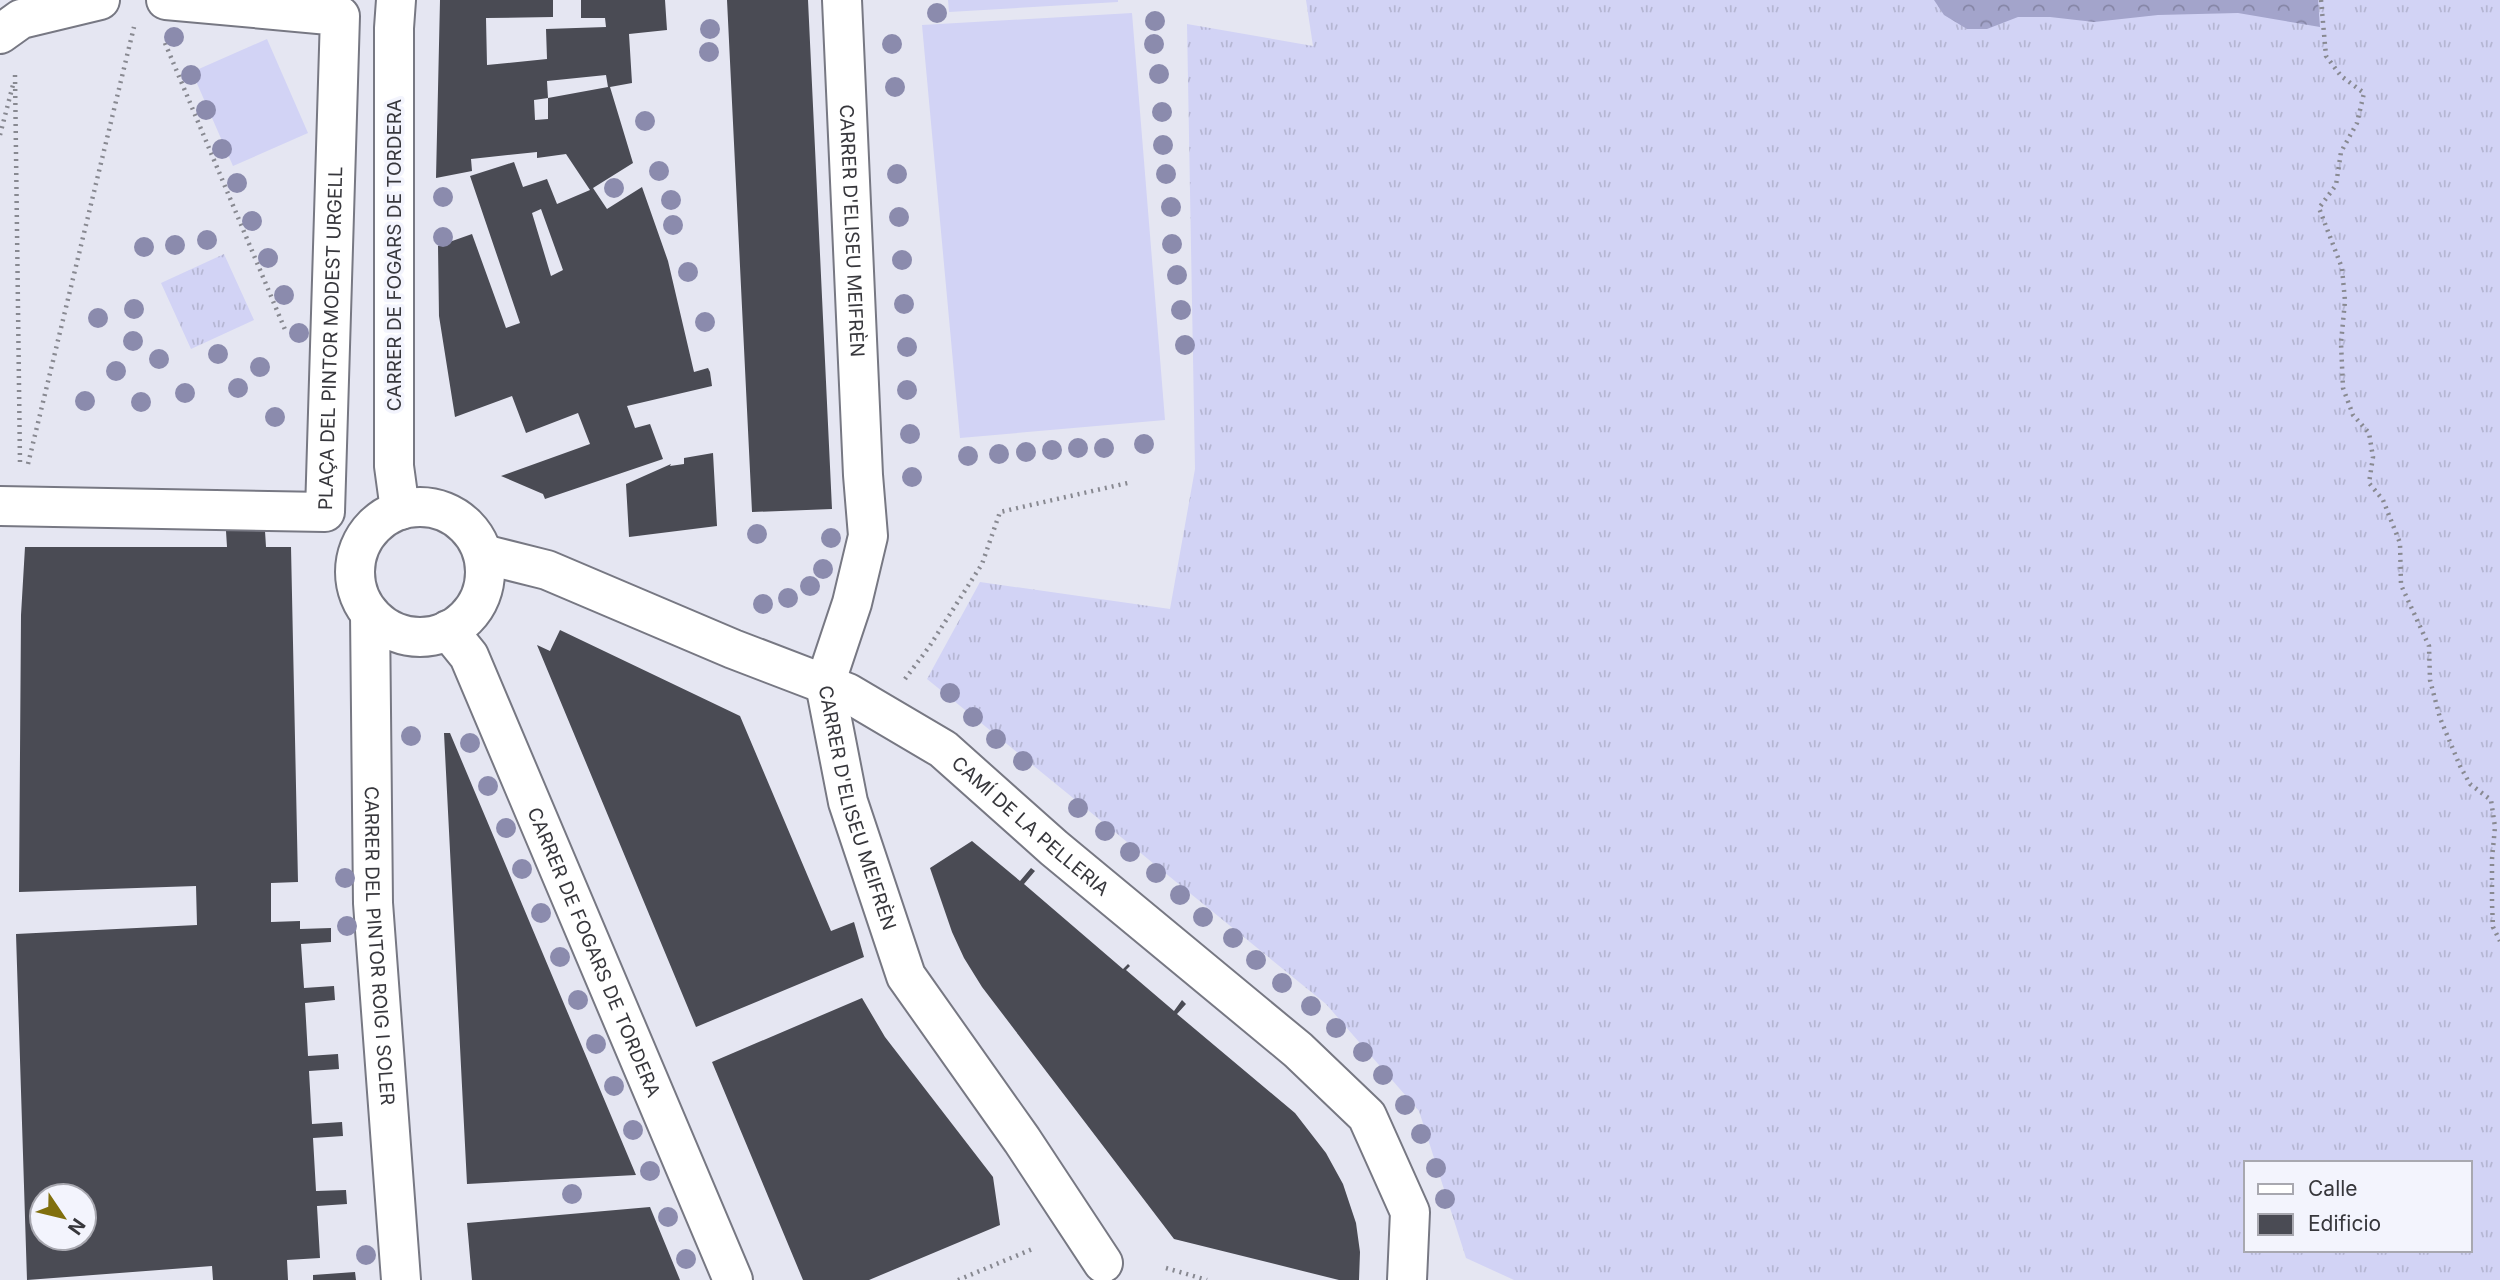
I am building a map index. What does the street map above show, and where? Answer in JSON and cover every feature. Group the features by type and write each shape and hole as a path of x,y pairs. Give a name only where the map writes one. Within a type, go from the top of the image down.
{"street":[{"path":"0,34 21,19 100,0"},
{"name":"PLAÇA DEL PINTOR MODEST URGELL","path":"0,506 324,512 340,16 166,0"},
{"name":"CARRER DE FOGARS DE TORDERA","path":"396,0 394,466 400,510"},
{"name":"CARRER D'ELISEU MEIFRÈN","path":"842,0 862,461 868,536 852,603 825,684 848,802 906,976 1022,1140 1103,1263"},
{"path":"425,506 450,513 471,530 483,554 485,576 480,598 467,617 448,630 429,636 409,636 390,629 370,614 362,602 356,584 355,565 360,547 369,531 383,518 400,510 425,506"},
{"name":"CAMÍ DE LA PELLERIA","path":"483,554 547,570 733,649 848,693 881,710 943,749 1054,849 1298,1050 1367,1116 1410,1212 1407,1280"},
{"name":"CARRER DEL PINTOR ROIG I SOLER","path":"370,614 373,903 401,1280"},
{"name":"CARRER DE FOGARS DE TORDERA","path":"448,630 469,656 733,1280"}],"path":[{"path":"2321,0 2326,56 2341,76 2364,93 2357,123 2341,152 2336,185 2319,208 2343,268 2343,388 2353,415 2369,433 2373,457 2369,483 2384,500 2400,543 2401,585 2429,646 2430,680 2440,718 2470,784 2491,800 2495,827 2491,859 2493,927 2500,941"},
{"path":"27,468 134,27"},
{"path":"163,38 289,340"},
{"path":"15,75 20,468"},
{"path":"881,710 929,647 982,564 1000,512 1132,482"},
{"path":"958,1280 1035,1248"},
{"path":"1166,1268 1207,1280"}],"green space":[{"path":"948,0 1118,0 1118,2 949,12"},
{"path":"1306,0 2500,0 2500,1280 1514,1280 1466,1258 1419,1111 1326,1004 927,679 980,582 1170,609 1195,469 1187,24 1313,46"},
{"path":"1934,0 2318,0 2320,27 2238,13 2158,15 2094,22 2050,17 2018,17 1987,29 1967,29 1944,15"},
{"path":"1132,13 1165,420 960,438 922,25"},
{"path":"267,39 308,133 233,166 192,72"},
{"path":"224,254 254,320 191,349 161,283"}],"building":[{"path":"440,0 553,0 553,17 486,18 487,65 547,59 546,29 606,27 605,18 581,18 581,0 665,0 667,30 629,34 632,83 610,87 633,163 593,188 607,209 642,187 668,261 694,372 708,368 710,372 712,386 627,406 635,428 650,424 663,459 545,499 543,494 501,476 590,444 578,413 526,433 512,396 455,417 439,316 438,246 472,234 506,328 520,323 470,176 514,162 523,187 547,179 557,204 590,190 566,154 537,158 537,152 471,159 472,171 436,178","holes":["606,75 608,87 548,98 547,81","548,98 548,119 535,120 534,100","541,209 563,270 551,276 532,213"]},
{"path":"727,0 808,0 832,509 752,512"},
{"path":"713,453 717,526 629,537 626,484 671,464 670,466 684,464 684,458"},
{"path":"226,531 265,531 266,547 291,547 298,882 271,883 271,922 300,921 300,929 331,928 331,942 301,944 304,988 334,986 335,1000 305,1003 308,1056 338,1054 339,1069 309,1071 312,1124 342,1122 343,1136 313,1138 316,1191 346,1190 347,1204 317,1206 320,1258 287,1260 288,1280 213,1280 212,1266 27,1280 16,934 197,925 196,886 19,892 21,615 25,547 227,547"},
{"path":"560,630 740,716 831,931 854,922 864,957 696,1027 537,645 550,651"},
{"path":"444,733 450,733 636,1175 467,1184"},
{"path":"972,841 1020,881 1031,868 1035,871 1024,884 1123,969 1128,964 1130,966 1126,970 1174,1011 1182,1000 1186,1004 1177,1014 1295,1113 1326,1153 1343,1184 1356,1223 1360,1252 1359,1280 1339,1280 1174,1239 982,987 964,958 930,868"},
{"path":"862,998 885,1037 993,1177 1000,1225 869,1280 803,1280 712,1062"},
{"path":"650,1207 680,1280 472,1280 467,1223"},
{"path":"355,1272 356,1280 313,1280 313,1275"}]}
